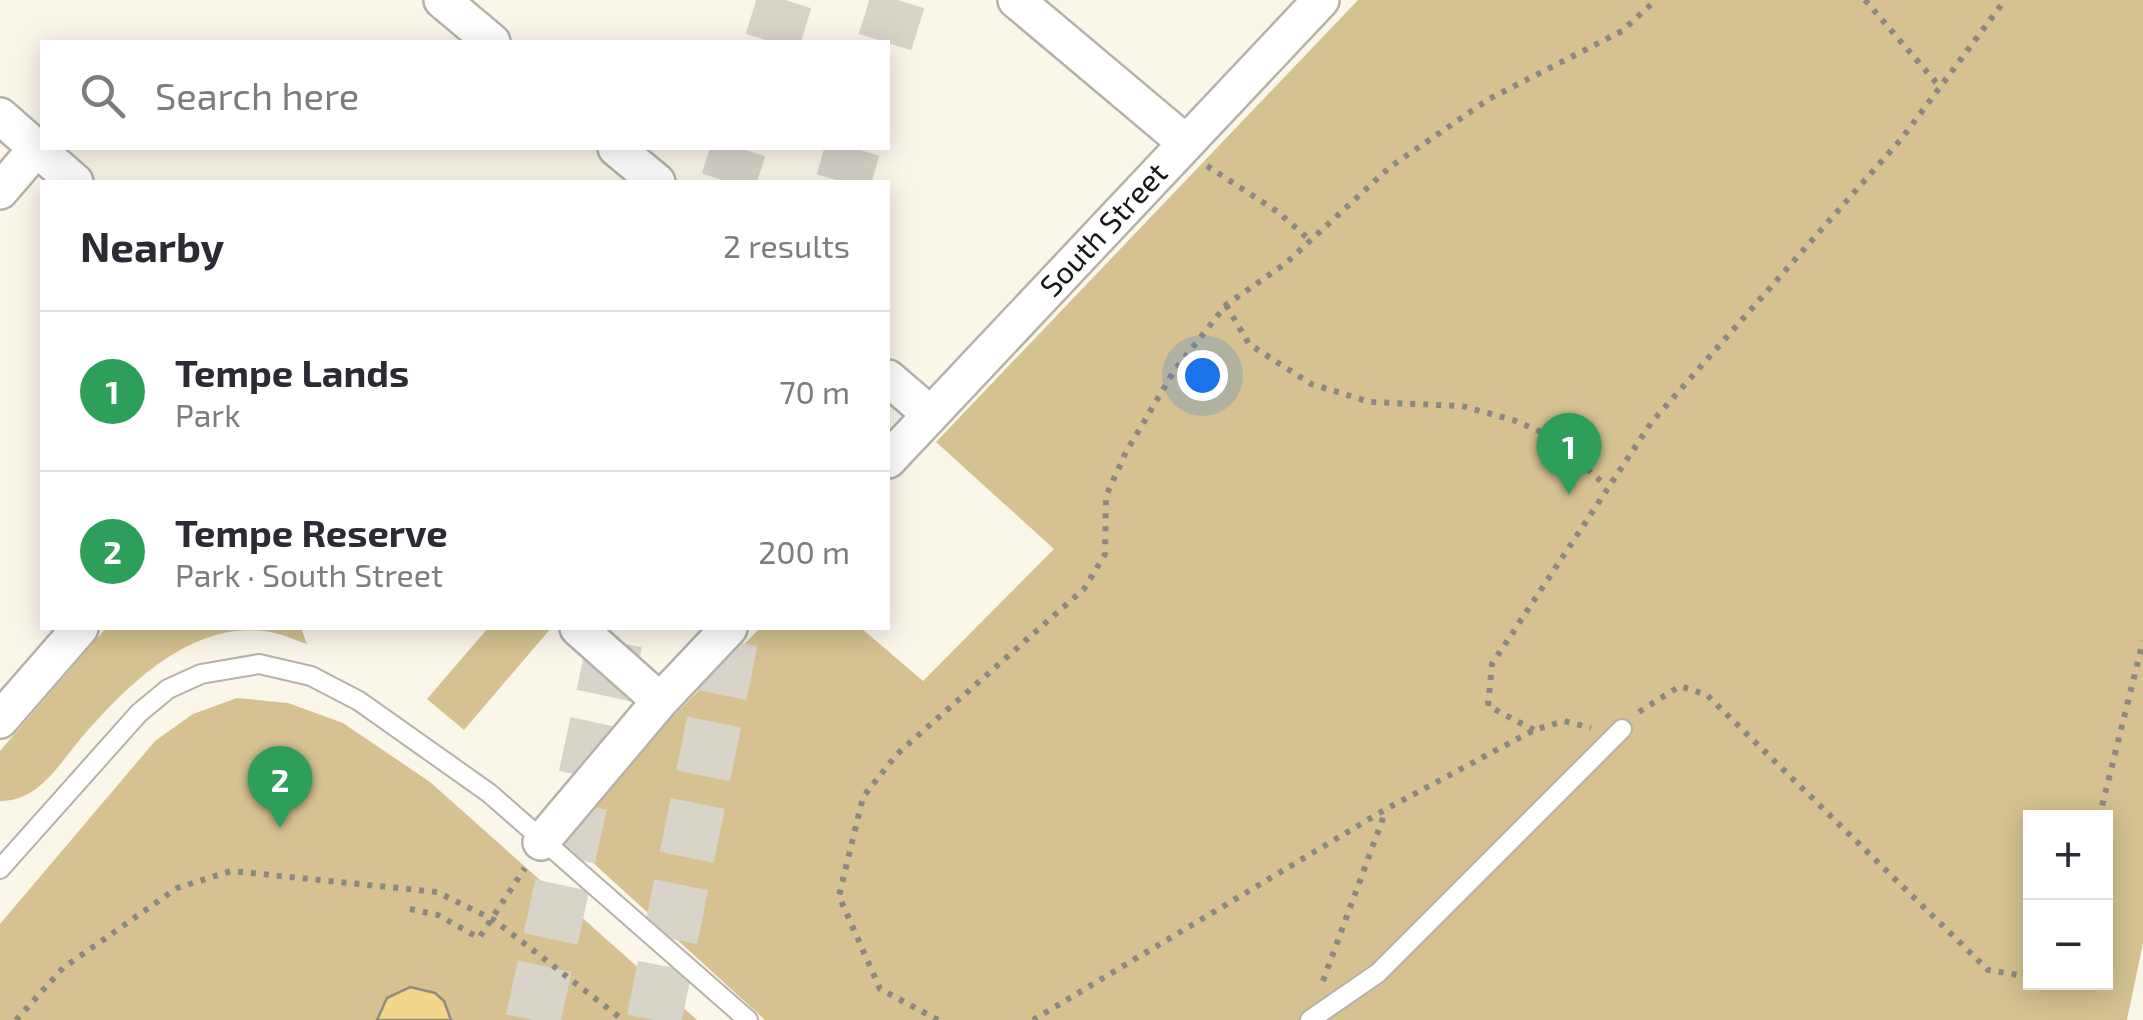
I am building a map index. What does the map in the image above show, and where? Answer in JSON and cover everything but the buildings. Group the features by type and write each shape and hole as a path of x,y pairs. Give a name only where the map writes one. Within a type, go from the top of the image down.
{"street":[{"path":"442,0 490,40"},
{"path":"1016,0 1186,143"},
{"name":"South Street","path":"890,458 1321,0"},
{"path":"0,116 73,180"},
{"path":"0,191 36,148"},
{"path":"618,150 655,180"},
{"path":"890,380 930,414"},
{"path":"0,720 78,630"},
{"path":"580,630 660,701"},
{"path":"550,848 660,701 727,630"}],"lane":[{"path":"0,870 140,713 168,689 201,674 259,664 311,676 359,701 489,793 748,1020"},
{"path":"1310,1020 1378,972 1622,729"}],"path":[{"path":"938,1020 880,988 839,896 863,796 897,754 1084,589 1104,554 1106,496 1126,452 1174,371 1226,305 1311,242 1390,167 1489,99 1622,31 1656,0"},
{"path":"1865,0 1940,86"},
{"path":"1534,730 1488,706 1492,664 1606,486 1651,423 1877,167 2005,0"},
{"path":"1186,143 1206,165 1278,212 1311,242"},
{"path":"1226,305 1249,344 1311,384 1370,402 1462,406 1512,420 1552,437 1606,486"},
{"path":"2101,810 2143,641"},
{"path":"1622,729 1680,686 1707,696 1988,970 2023,974"},
{"path":"1033,1020 1386,808 1534,730 1564,721"},
{"path":"1320,989 1386,808"},
{"path":"410,908 438,915 479,938 550,848"},
{"path":"16,1020 63,968 178,888 231,871 438,892 494,920 623,1020"}],"shaded area":[{"path":"1358,0 2143,0 2143,943 2127,1020 765,1020 567,839 566,825 758,630 863,630 923,681 1054,549 936,442"},
{"path":"104,630 302,630 307,644 270,632 241,631 213,636 186,647 137,680 95,722 53,773 25,796 0,801 0,751"},
{"path":"486,630 549,630 464,730 427,699"},
{"path":"237,698 288,703 343,723 430,782 697,1020 0,1020 0,924 155,741 193,714"}],"tunnel":[{"path":"773,40 785,0"},
{"path":"886,40 898,0"},
{"path":"729,180 738,150"},
{"path":"844,180 852,150"},
{"path":"533,1020 618,630"},
{"path":"654,1020 733,630"}],"place":[{"name":"Tempe Lands","path":"1569,495"},
{"name":"Tempe Reserve","path":"280,828"}]}
